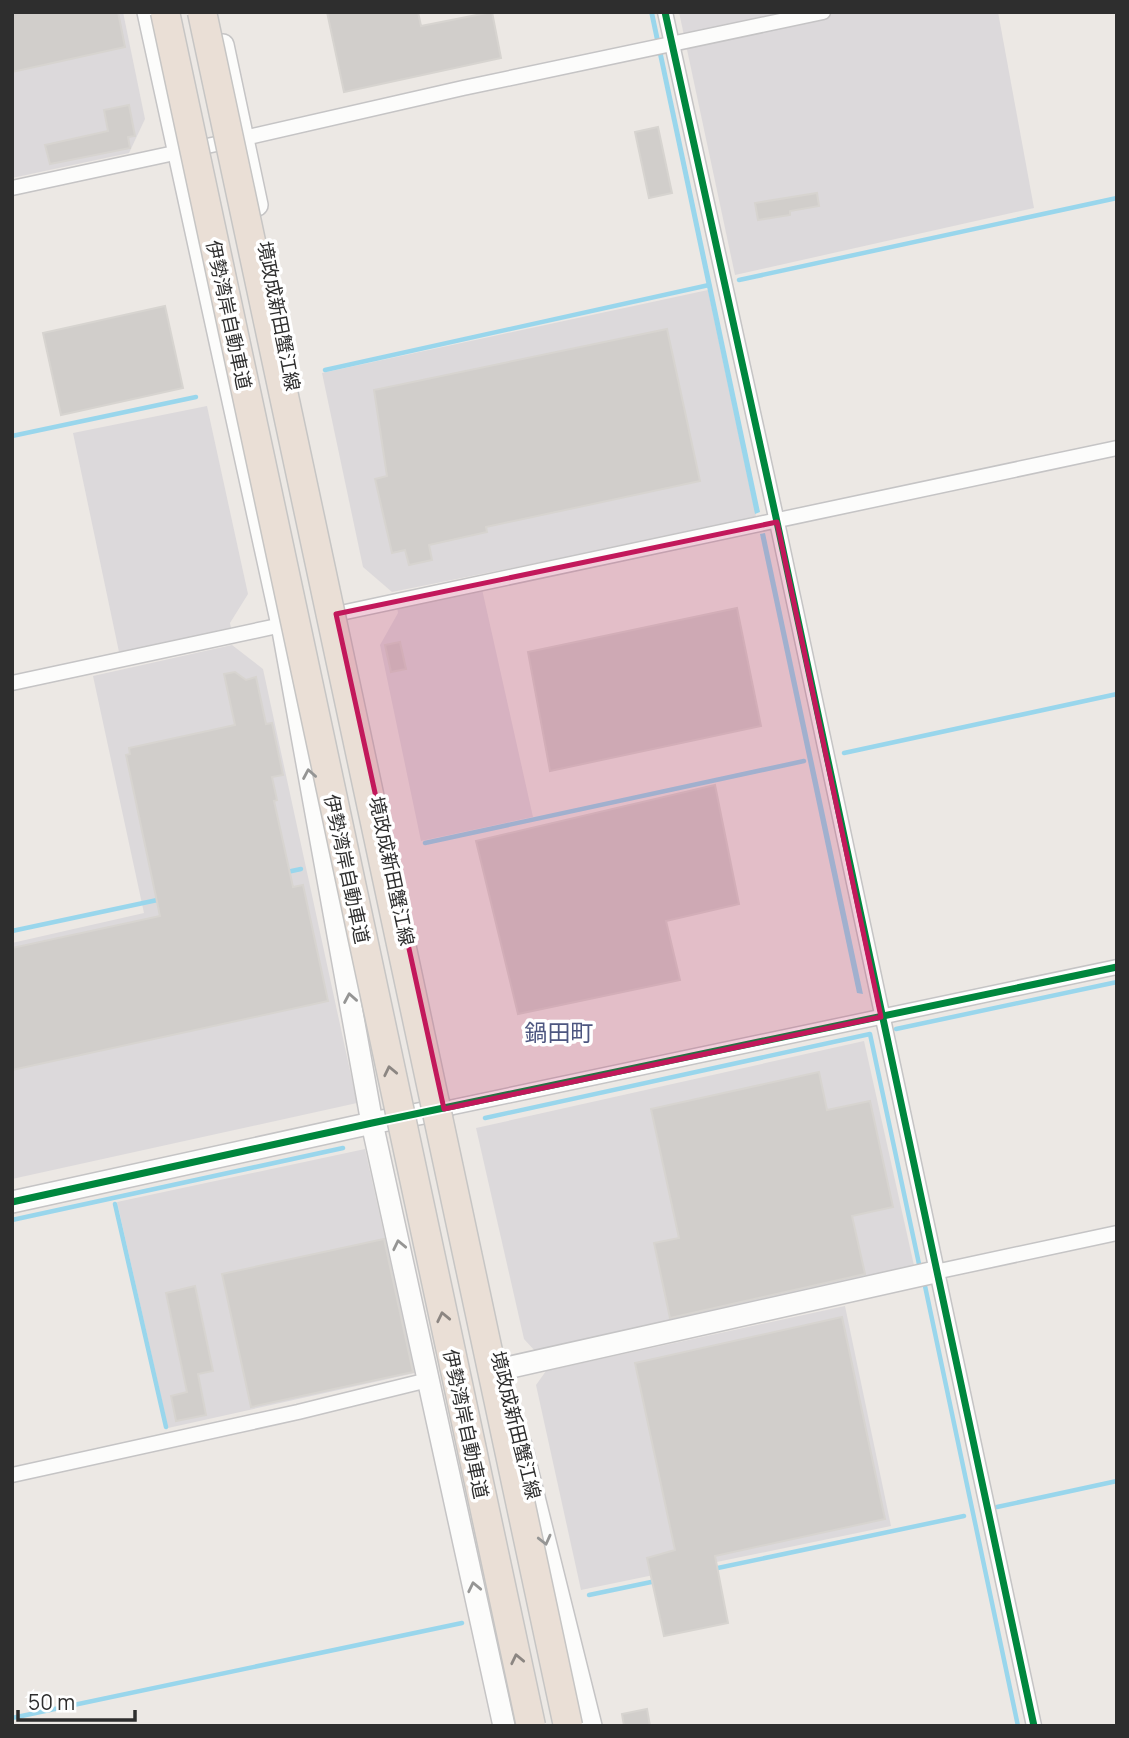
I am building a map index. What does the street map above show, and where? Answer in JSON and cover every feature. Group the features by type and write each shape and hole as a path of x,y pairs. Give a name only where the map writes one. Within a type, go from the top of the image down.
{"highway":[{"name":"伊勢湾岸自動車道","path":"165,12 531,1726"},
{"name":"伊勢湾岸自動車道","path":"202,12 568,1726"}],"main road":[{"path":"148,12 282,625 372,1123 504,1726"},
{"name":"境政成新田蟹江線","path":"216,12 244,138 336,614 444,1109 502,1369 591,1726"},
{"path":"12,1202 444,1109"},
{"path":"502,1369 935,1272"}],"street":[{"path":"665,12 668,45 777,522 1034,1726"},
{"path":"12,188 823,12"},
{"path":"336,614 1117,448"},
{"path":"12,684 282,625"},
{"path":"444,1109 1117,967"},
{"path":"935,1272 1117,1233"},
{"path":"12,1475 275,1418 428,1380"}],"highlighted area":[{"path":"777,522 881,1017 444,1109 336,614"}],"shaded area":[{"path":"12,12 123,12 145,119 129,153 12,178"},
{"path":"679,12 998,12 1034,208 735,275"},
{"path":"708,290 756,516 750,520 392,592 363,567 322,373"},
{"path":"207,406 248,594 230,623 231,628 119,652 73,433"},
{"path":"482,589 533,817 421,841 380,645 398,613 397,607"},
{"path":"232,645 263,669 357,1103 12,1179 12,943 144,913 93,676"},
{"path":"864,1041 915,1270 535,1351 524,1339 476,1128"},
{"path":"365,1149 415,1373 168,1428 117,1202"},
{"path":"845,1306 891,1526 581,1590 536,1385 546,1371"}],"water":[{"path":"649,12 654,12 760,512 755,514"},
{"path":"765,533 863,994 857,993 760,534"}],"building":[{"path":"12,12 118,12 125,47 12,72"},
{"path":"327,12 418,12 421,26 492,12 501,58 344,92"},
{"path":"129,105 135,136 128,137 130,148 50,164 45,145 108,131 104,110"},
{"path":"658,127 672,193 649,198 635,132"},
{"path":"817,193 819,206 790,211 790,215 758,220 755,203"},
{"path":"165,306 183,388 61,415 43,333"},
{"path":"667,329 700,481 486,527 487,532 429,545 432,560 409,565 405,550 392,553 375,479 387,476 374,390"},
{"path":"737,608 761,726 550,771 528,652"},
{"path":"400,642 406,669 391,672 385,645"},
{"path":"235,672 246,680 256,677 266,724 272,723 283,775 272,777 277,800 274,801 293,887 303,885 328,1001 12,1070 12,948 160,916 126,755 130,754 129,748 235,725 224,674"},
{"path":"715,785 739,904 666,921 680,980 518,1014 476,841"},
{"path":"819,1072 827,1110 870,1101 893,1207 852,1216 865,1274 670,1318 654,1243 679,1238 651,1109"},
{"path":"384,1239 413,1372 251,1407 222,1274"},
{"path":"195,1286 213,1371 198,1374 206,1415 176,1421 171,1396 187,1392 166,1293"},
{"path":"842,1317 885,1519 715,1556 728,1623 664,1636 647,1558 675,1550 635,1363"},
{"path":"647,1709 650,1726 624,1726 622,1714"}],"waterway":[{"path":"739,280 1117,198"},
{"path":"325,370 709,285"},
{"path":"12,436 196,397"},
{"path":"844,753 1117,694"},
{"path":"425,843 804,761"},
{"path":"287,872 301,869"},
{"path":"12,931 162,899"},
{"path":"896,1029 1117,982"},
{"path":"485,1118 870,1034 919,1264"},
{"path":"12,1220 343,1148"},
{"path":"115,1204 166,1427"},
{"path":"925,1286 1018,1726"},
{"path":"997,1507 1117,1481"},
{"path":"713,1569 964,1516"},
{"path":"589,1595 656,1581"},
{"path":"12,1718 462,1623"}],"cycle path":[{"path":"665,12 777,522 1034,1726"},
{"path":"12,1202 372,1123 1117,967"}],"district":[{"name":"鍋田町","path":"559,1033"}]}
